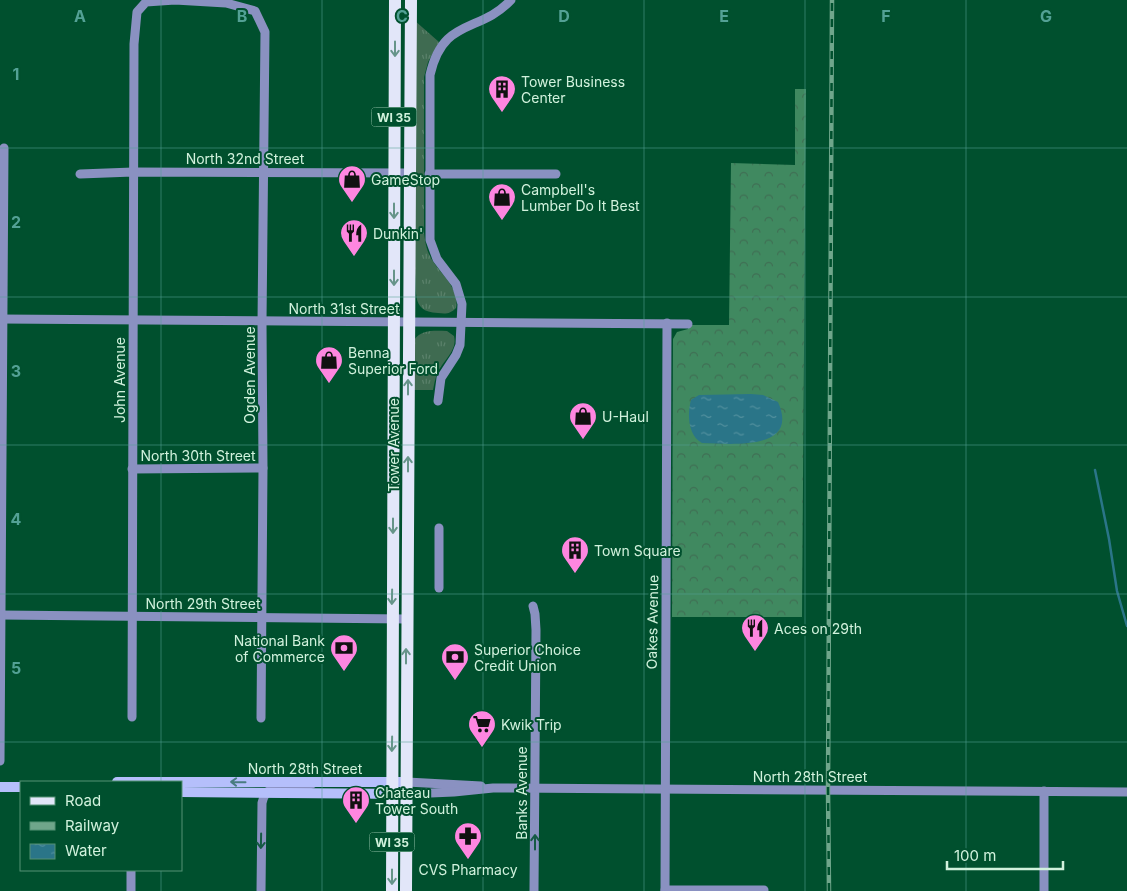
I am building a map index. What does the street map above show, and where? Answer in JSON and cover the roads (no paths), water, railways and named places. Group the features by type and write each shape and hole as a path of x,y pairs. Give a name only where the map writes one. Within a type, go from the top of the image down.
{"main road":[{"name":"Tower Avenue","path":"392,891 395,0"},
{"name":"Tower Avenue","path":"406,891 406,619 411,0"},
{"name":"North 28th Street","path":"182,782 318,783 392,788"},
{"path":"0,787 20,787"},
{"name":"North 28th Street","path":"182,792 266,793 407,788"}],"street":[{"name":"John Avenue","path":"132,717 133,172 134,44 137,12 146,2 175,0 226,4 255,12 266,32"},
{"path":"438,401 441,378 460,344 462,304 458,288 437,259 430,240 430,76 440,47 452,34 492,16 511,0"},
{"name":"Ogden Avenue","path":"261,718 262,322 266,32"},
{"path":"0,762 1,320 4,148"},
{"name":"North 32nd Street","path":"80,174 133,172 410,173"},
{"path":"429,174 556,174"},
{"name":"North 31st Street","path":"1,320 688,324"},
{"name":"Oakes Avenue","path":"665,890 667,323"},
{"name":"North 30th Street","path":"132,469 263,468"},
{"path":"439,528 439,588"},
{"name":"Banks Avenue","path":"533,606 536,630 534,891"},
{"name":"North 29th Street","path":"0,616 406,619"},
{"path":"261,891 262,803 266,793 276,787 301,787 318,783"},
{"name":"North 28th Street","path":"407,788 461,792 494,788 1127,792"},
{"path":"1044,791 1044,891"},
{"path":"131,871 131,891"},
{"path":"665,890 764,890"}],"water":[{"path":"699,395 763,395 778,402 782,418 780,429 772,437 760,441 730,444 702,443 697,440 691,430 689,418 691,400"}],"waterway":[{"path":"1095,470 1117,591 1127,626"}],"railway":[{"path":"829,891 832,0"}],"place":[{"name":"Tower Business Center","path":"502,113"},
{"name":"GameStop","path":"352,203"},
{"name":"Campbell's Lumber Do It Best","path":"502,221"},
{"name":"Dunkin'","path":"354,257"},
{"name":"Benna Superior Ford","path":"329,384"},
{"name":"U-Haul","path":"583,440"},
{"name":"Town Square","path":"575,574"},
{"name":"Aces on 29th","path":"755,652"},
{"name":"National Bank of Commerce","path":"344,672"},
{"name":"Superior Choice Credit Union","path":"455,681"},
{"name":"Kwik Trip","path":"482,748"},
{"name":"Chateau Tower South","path":"356,824"},
{"name":"CVS Pharmacy","path":"468,860"}]}
